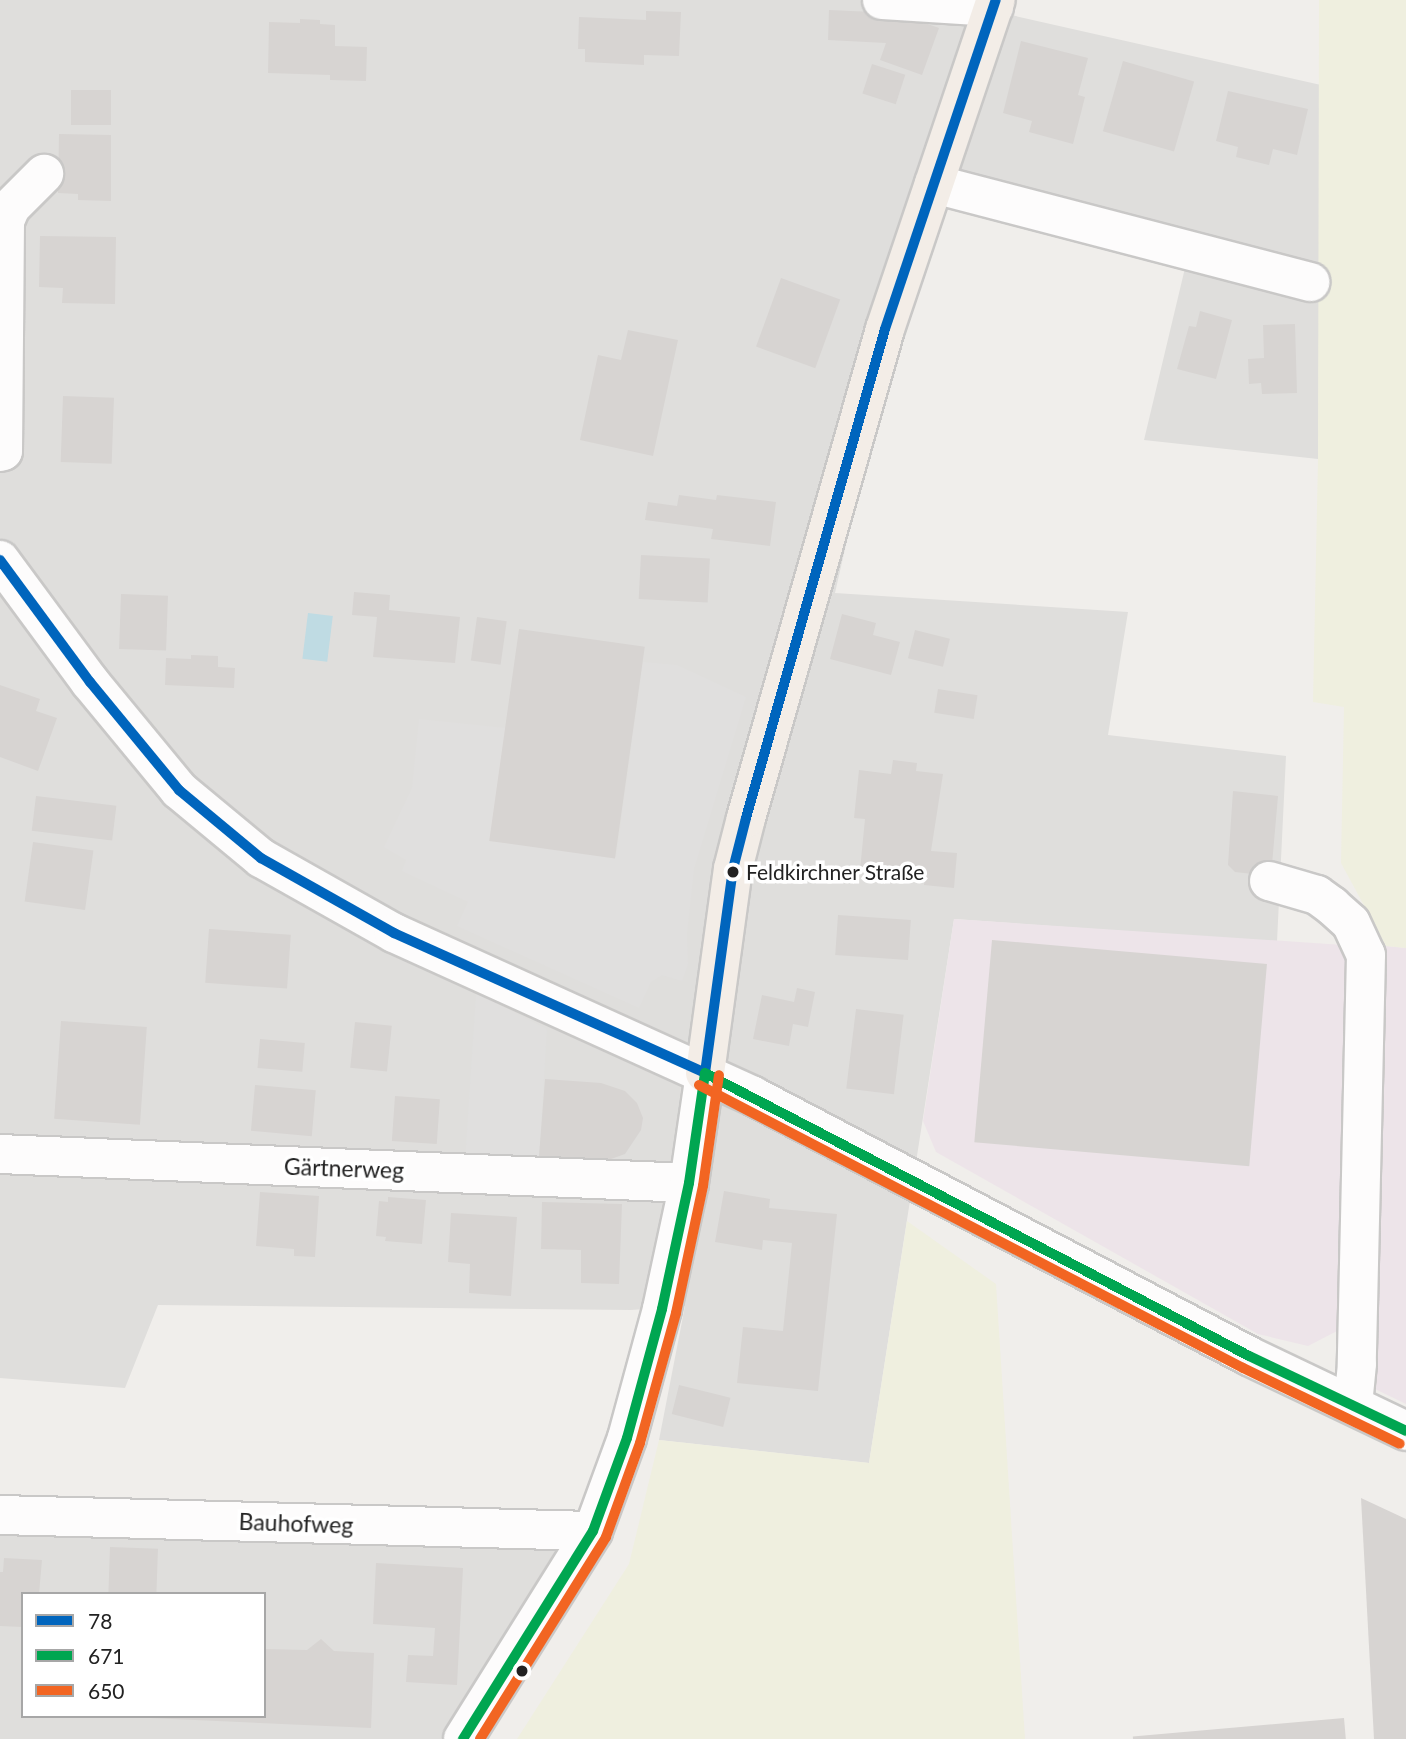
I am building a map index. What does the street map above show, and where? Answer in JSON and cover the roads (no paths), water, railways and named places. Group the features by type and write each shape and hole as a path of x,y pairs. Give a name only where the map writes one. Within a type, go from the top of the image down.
{"main road":[{"path":"705,1073 728,902 740,844 885,329 995,3"}],"street":[{"path":"883,0 995,3"},
{"path":"0,452 4,451 5,221 11,207 44,174"},
{"path":"933,184 1310,282"},
{"path":"0,560 90,682 171,780 222,828 261,858 394,933 705,1073 1249,1356 1406,1431"},
{"path":"1269,881 1317,895 1332,906 1351,923 1366,955 1357,1364 1353,1405"},
{"path":"463,1739 593,1531 628,1438 662,1309 689,1182 705,1073"},
{"name":"Gärtnerweg","path":"0,1154 689,1182"},
{"name":"Bauhofweg","path":"0,1515 593,1531"}],"water":[{"path":"308,613 333,616 327,662 302,659"}],"place":[{"name":"Feldkirchner Straße","path":"733,872"}]}
